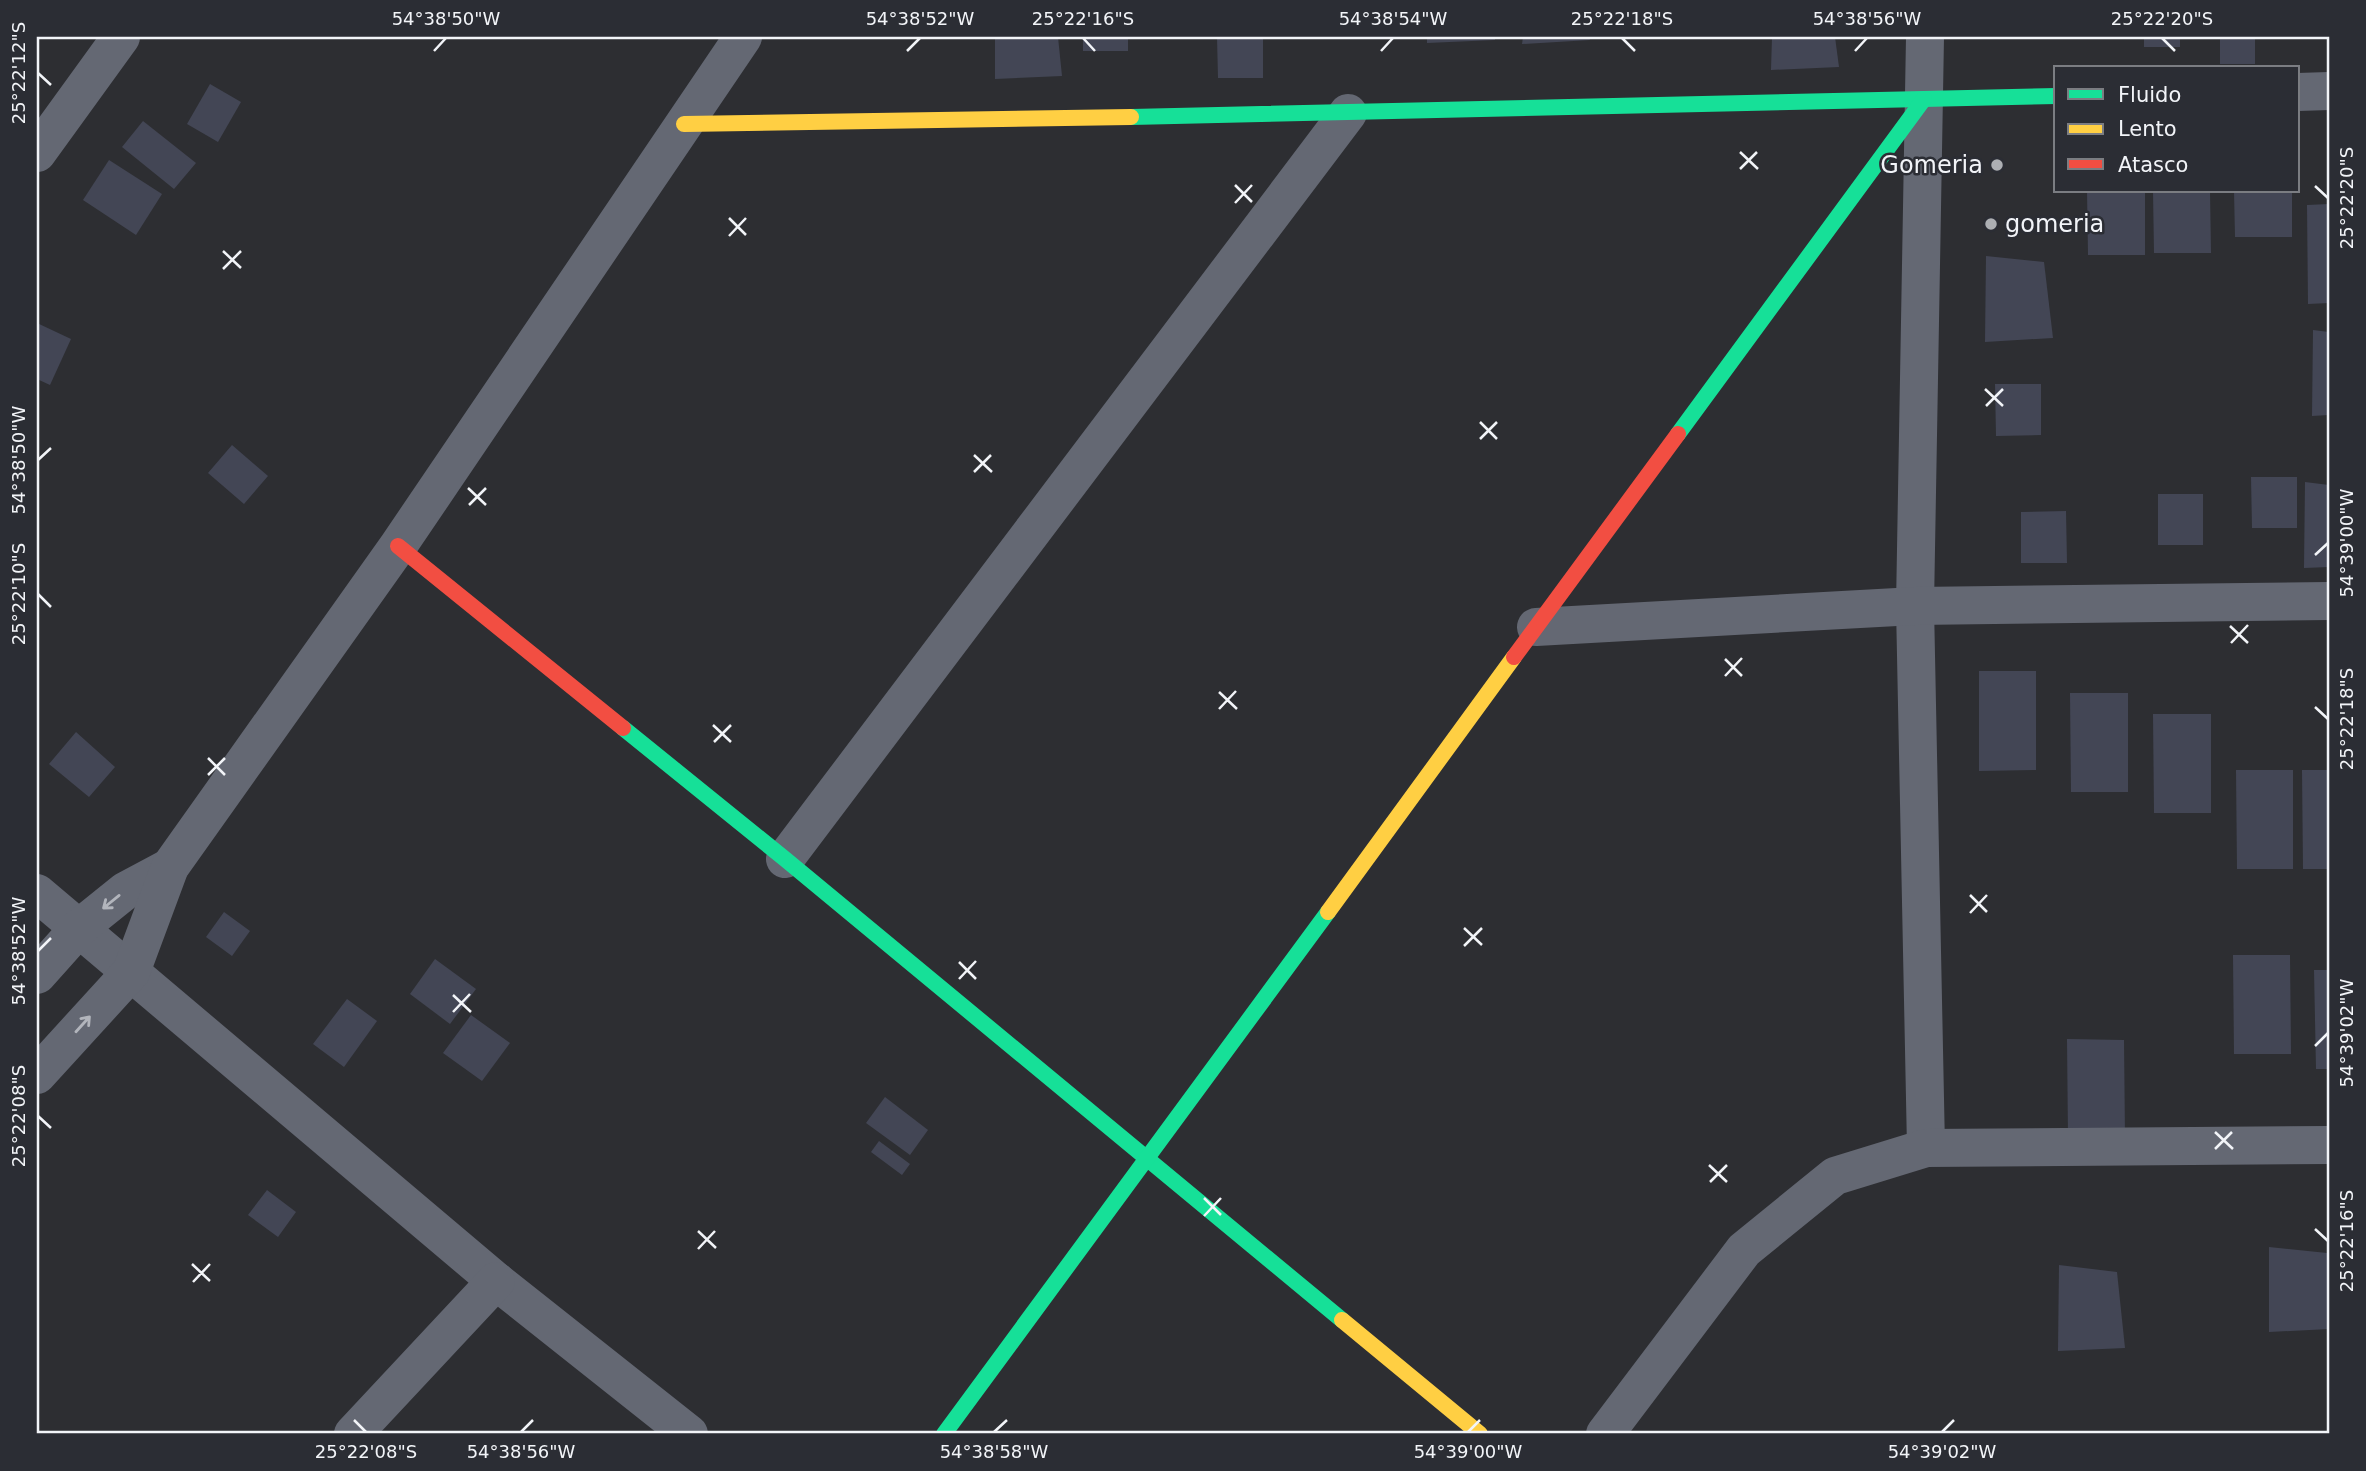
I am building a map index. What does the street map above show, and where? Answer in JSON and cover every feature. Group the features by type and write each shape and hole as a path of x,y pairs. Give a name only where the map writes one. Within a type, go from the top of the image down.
{"street":[{"path":"37,153 121,37"},
{"path":"37,1075 131,972 170,867 398,546 743,37"},
{"path":"1925,37 1916,606 1926,1148"},
{"path":"2300,92 2329,92"},
{"path":"684,124 1348,113 2054,96"},
{"path":"944,1434 1924,99"},
{"path":"785,859 1348,113"},
{"path":"398,546 785,859 1480,1434"},
{"path":"1536,627 1916,606 2329,601"},
{"path":"37,975 79,928 125,891 170,867"},
{"path":"37,893 496,1281 689,1434"},
{"path":"1605,1434 1744,1250 1835,1176 1926,1148 2329,1145"},
{"path":"353,1434 496,1281"}],"building":[{"path":"995,37 1058,37 1062,76 995,79"},
{"path":"1083,37 1128,37 1128,51 1083,51"},
{"path":"1217,37 1263,37 1263,78 1218,78"},
{"path":"1427,37 1495,37 1495,40 1427,43"},
{"path":"1523,37 1589,37 1590,40 1522,44"},
{"path":"1772,37 1835,37 1839,67 1771,70"},
{"path":"2144,37 2180,37 2180,47 2144,47"},
{"path":"2220,37 2255,37 2255,64 2220,64"},
{"path":"210,84 241,102 218,142 187,124"},
{"path":"143,121 196,163 174,189 122,147"},
{"path":"109,160 162,194 136,235 83,200"},
{"path":"2087,192 2145,192 2145,255 2088,255"},
{"path":"2153,192 2210,192 2211,253 2154,253"},
{"path":"2234,192 2292,192 2292,237 2235,237"},
{"path":"2329,204 2329,303 2308,304 2307,205"},
{"path":"1986,256 2044,262 2053,338 1985,342"},
{"path":"37,323 71,339 50,385 37,379"},
{"path":"2313,330 2329,332 2329,415 2312,416"},
{"path":"1995,384 2041,384 2041,435 1996,436"},
{"path":"232,445 268,476 244,504 208,473"},
{"path":"2251,477 2297,477 2297,528 2252,528"},
{"path":"2305,482 2329,485 2329,567 2304,568"},
{"path":"2158,494 2203,494 2203,545 2158,545"},
{"path":"2066,511 2067,563 2021,563 2021,512"},
{"path":"1979,671 2036,671 2036,770 1979,771"},
{"path":"2070,693 2128,693 2128,792 2071,792"},
{"path":"2153,714 2211,714 2211,813 2154,813"},
{"path":"76,732 115,767 89,797 49,764"},
{"path":"2236,770 2293,770 2293,869 2237,869"},
{"path":"2302,770 2329,770 2329,869 2303,869"},
{"path":"224,912 250,931 232,956 206,937"},
{"path":"2233,955 2290,955 2291,1054 2234,1054"},
{"path":"435,959 476,989 450,1024 410,994"},
{"path":"2314,970 2329,970 2329,1069 2316,1069"},
{"path":"347,999 377,1021 344,1067 313,1044"},
{"path":"471,1015 510,1043 482,1081 443,1053"},
{"path":"2067,1039 2124,1040 2125,1138 2068,1138"},
{"path":"885,1097 928,1130 910,1155 866,1123"},
{"path":"879,1141 910,1164 902,1175 871,1152"},
{"path":"267,1190 296,1212 278,1237 248,1215"},
{"path":"2269,1247 2327,1253 2329,1329 2269,1332"},
{"path":"2059,1265 2117,1272 2125,1348 2058,1351"}],"traffic: fast":[{"path":"1131,117 2054,96"},
{"path":"1678,434 1924,99"},
{"path":"623,728 1342,1320"},
{"path":"944,1434 1328,912"}],"traffic: slow":[{"path":"684,124 1131,117"},
{"path":"1328,912 1514,657"},
{"path":"1342,1320 1480,1434"}],"traffic: jam":[{"path":"1514,657 1678,434"},
{"path":"398,546 623,728"}],"place":[{"name":"Gomeria","path":"1997,165"},
{"name":"gomeria","path":"1991,224"}]}
